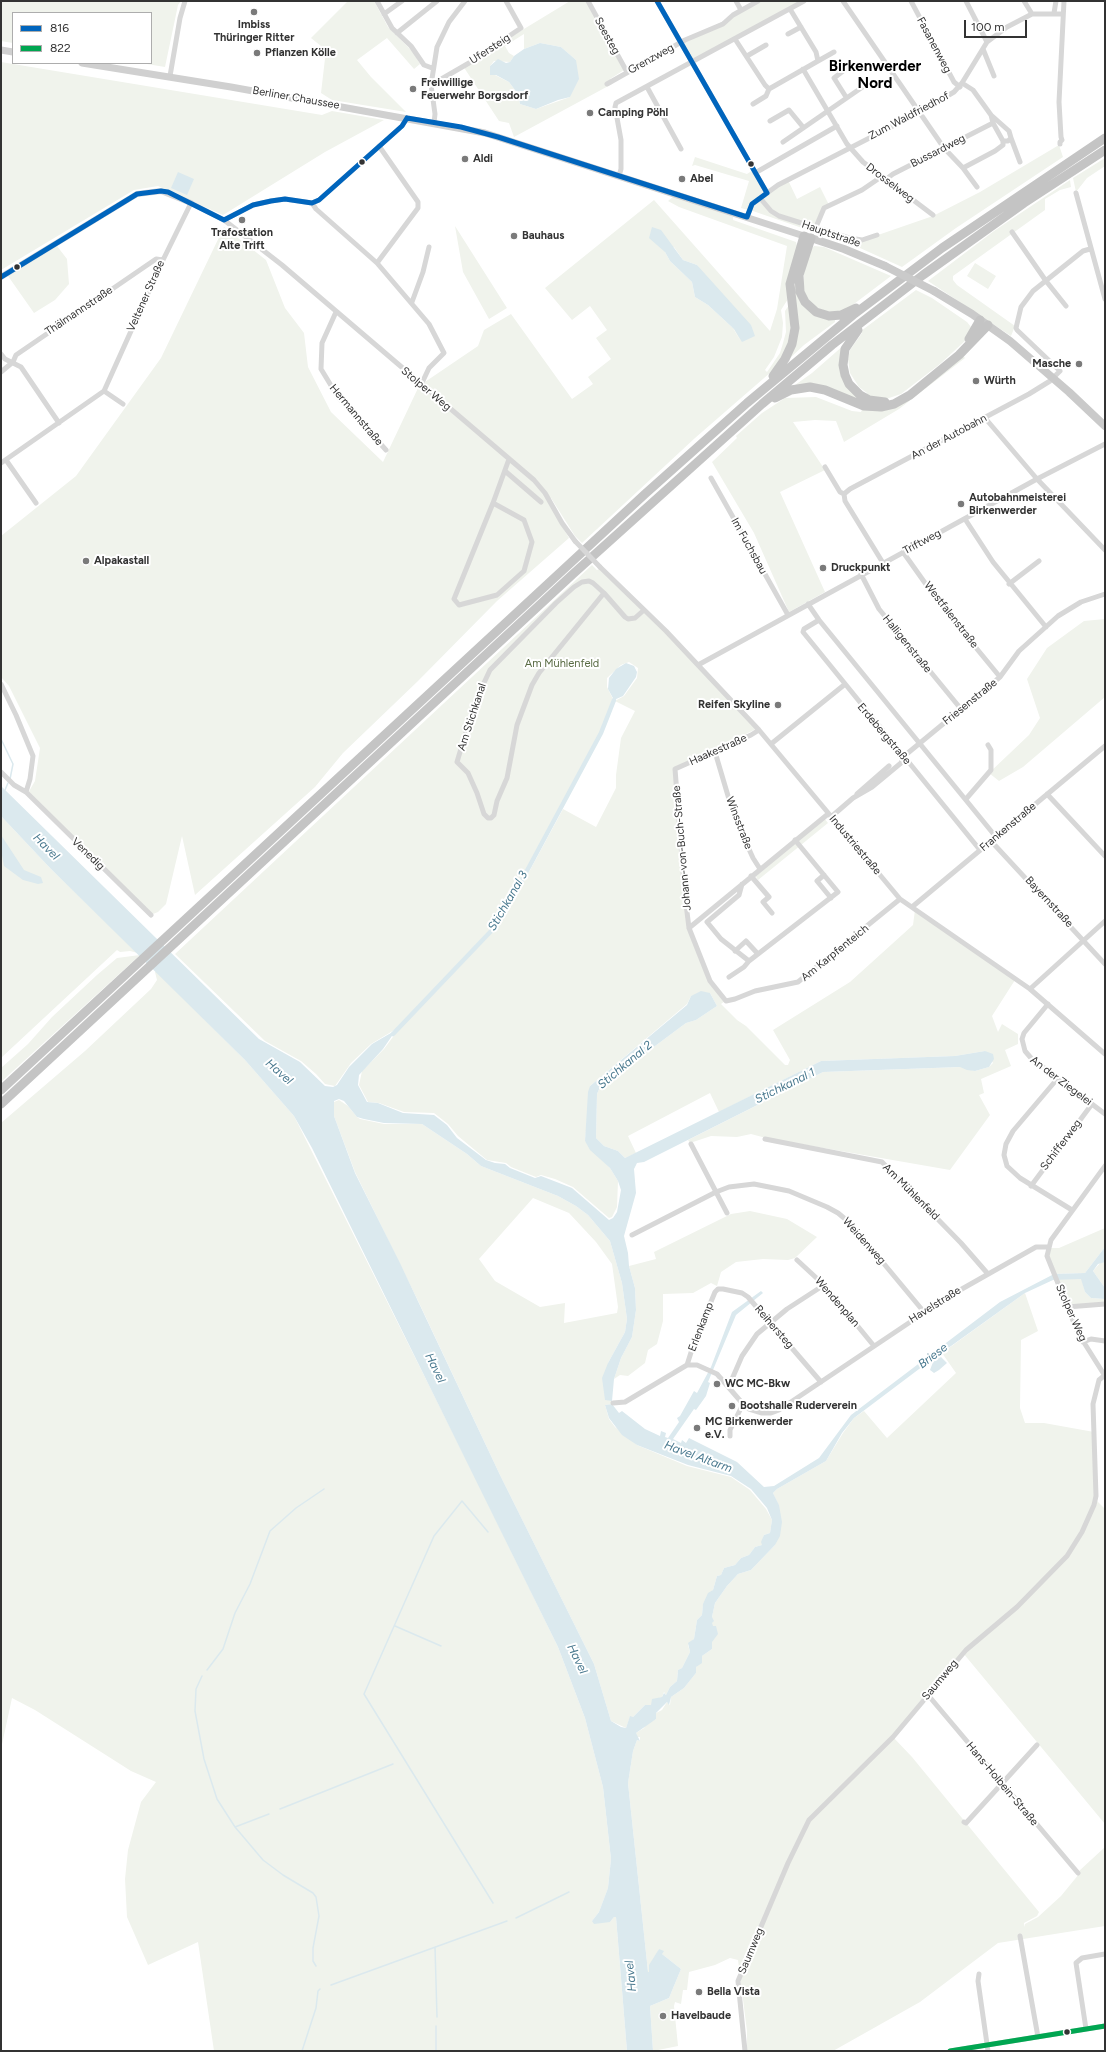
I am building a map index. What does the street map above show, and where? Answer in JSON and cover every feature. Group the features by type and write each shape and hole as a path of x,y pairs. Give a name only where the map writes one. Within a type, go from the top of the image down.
{"highway":[{"path":"1,1090 639,499 747,403 878,296 1007,203 1105,138"},
{"path":"1,1104 573,574 750,414 832,345 880,308 984,231 1105,150"},
{"path":"808,237 799,282 802,298 810,307 822,315 837,316 878,296"},
{"path":"747,403 776,372 785,359 792,344 794,328 790,284 808,237"},
{"path":"880,308 850,338 845,348 843,365 847,380 856,391 869,400 880,402 891,401 903,397 946,363 965,345 984,322"},
{"path":"750,414 784,393 804,387 825,390 864,406 876,407 894,404 905,398 959,355 984,322"}],"main road":[{"path":"1,50 12,52"},
{"name":"Berliner Chaussee","path":"89,64 170,76 434,122 485,133 509,140"},
{"name":"Hauptstraße","path":"509,140 844,249 885,266 934,291 984,322 1053,378 1105,426"}],"street":[{"path":"170,76 180,18 185,1"},
{"path":"377,1 387,22 411,46 424,65 432,68"},
{"path":"384,14 402,1"},
{"path":"397,33 437,1"},
{"path":"434,122 436,114 431,85 432,68 442,34 465,1"},
{"name":"Ufersteig","path":"431,85 468,63 521,28 506,1"},
{"name":"Seesteg","path":"588,1 627,72"},
{"path":"656,1 767,192"},
{"path":"736,1 741,10"},
{"name":"Grenzweg","path":"607,84 680,42 724,24 741,10 758,1"},
{"path":"619,176 621,169 621,140 616,103 804,1"},
{"path":"843,1 944,148 964,168 977,187"},
{"name":"Fasanenweg","path":"911,1 954,82 973,90 991,115 1009,131 1020,162"},
{"path":"966,1 987,42"},
{"path":"1024,1 1032,14"},
{"path":"1054,13 1056,1"},
{"path":"1060,144 1062,140 1059,102 1064,1"},
{"path":"790,9 816,52 818,60"},
{"name":"Zum Waldfriedhof","path":"747,217 750,206 767,192 790,178 943,99 961,85 987,42 1007,27 1032,14 1063,14"},
{"path":"788,34 801,27"},
{"path":"735,39 769,89"},
{"path":"747,56 766,45"},
{"path":"983,49 994,76"},
{"path":"753,104 766,96 769,89 834,52"},
{"path":"846,97 834,78 847,68"},
{"name":"Drosselweg","path":"803,69 850,147 866,165 933,215"},
{"path":"782,142 827,109 864,86"},
{"path":"647,87 681,149"},
{"path":"770,121 789,110 803,127"},
{"name":"Fasanenweg","path":"991,115 993,123 1003,141"},
{"path":"224,220 254,205 271,201 285,199 312,203 319,200 402,126 407,118"},
{"name":"Bussardweg","path":"816,227 825,208 993,123"},
{"path":"755,173 837,126"},
{"path":"964,168 995,152 1002,145 1003,141 1011,138"},
{"path":"377,264 418,208 418,202 379,146"},
{"path":"1,277 137,194 161,191 190,203"},
{"path":"1076,193 1090,249 1105,299"},
{"name":"Hauptstraße","path":"760,198 776,214 856,240 877,235"},
{"name":"Stolper Weg","path":"190,203 224,220 282,265 509,459 542,489 562,523 575,541 635,602"},
{"name":"Veltener Straße","path":"104,391 162,260 190,203"},
{"path":"312,203 316,209 377,264 412,302 429,324 444,353 429,368 421,385"},
{"path":"1012,232 1046,281 1066,306"},
{"path":"412,302 423,272 429,247"},
{"path":"1053,378 1060,371 1016,328 1021,307 1026,299 1046,281 1083,251 1090,249"},
{"name":"Thälmannstraße","path":"1,372 13,362 16,355 156,258 162,260"},
{"name":"Hermannstraße","path":"336,312 322,343 321,369 338,397 386,450"},
{"path":"1,354 5,359 21,367 59,423"},
{"name":"An der Autobahn","path":"844,494 850,489 1042,388 1053,378"},
{"path":"1,463 104,391 123,404"},
{"path":"985,418 1037,479 1105,550"},
{"name":"Triftweg","path":"698,665 883,562 1037,479 1105,445"},
{"path":"494,503 524,520 532,542 524,571 497,595 459,605 454,599 494,503 509,459"},
{"path":"6,460 36,503"},
{"path":"825,467 840,492 844,494 847,505 883,562"},
{"path":"505,471 541,502"},
{"name":"Im Fuchsbau","path":"711,478 788,615"},
{"path":"964,519 1009,584 1046,627"},
{"name":"Westfalenstraße","path":"903,552 940,604 1000,677"},
{"path":"1009,584 1039,561"},
{"name":"Halligenstraße","path":"861,574 879,609 960,709"},
{"name":"Am Stichkanal","path":"604,593 539,673 532,685 517,725 507,778 497,801 494,815 492,818 488,818 484,814 468,773 457,762 475,702 485,678 498,661 522,636 577,584 589,581 604,593 628,619 635,618 644,610"},
{"name":"Friesenstraße","path":"689,928 795,840 853,798 872,787 901,763 903,757 919,743 1000,677 1019,651 1062,614 1081,602 1105,594"},
{"name":"Industriestraße","path":"635,602 698,665 759,730 829,816 900,899 1030,989 1105,1054"},
{"name":"Erdebergstraße","path":"808,604 819,620 966,799 994,839"},
{"name":"Erdebergstraße","path":"819,620 803,632 844,685 980,850"},
{"path":"1,684 33,756 30,779 26,792"},
{"path":"771,744 844,685"},
{"name":"Haakestraße","path":"675,768 715,752 759,730"},
{"path":"966,799 991,770 990,750 988,745"},
{"name":"Frankenstraße","path":"912,907 1104,748"},
{"name":"Winsstraße","path":"715,752 734,816 753,858 760,869"},
{"name":"Friesenstraße","path":"853,798 867,783 889,766"},
{"name":"Johann-von-Buch-Straße","path":"675,768 689,928"},
{"name":"Venedig","path":"1,772 14,785 26,792 151,915"},
{"path":"1047,794 1105,856"},
{"name":"Bayernstraße","path":"994,839 1105,964"},
{"path":"728,976 744,967 749,961 838,892 795,840"},
{"path":"824,875 817,881 831,898"},
{"path":"751,876 769,897 763,902 772,913"},
{"path":"742,884 739,896 708,922 735,951 749,961"},
{"name":"Am Karpfenteich","path":"689,928 710,981 726,1001 755,991 798,982 900,899"},
{"path":"1030,989 1105,921"},
{"path":"735,951 746,941 758,954"},
{"name":"An der Ziegelei","path":"1048,1004 1024,1033 1022,1044 1028,1055 1105,1114"},
{"path":"1058,1078 1013,1131 1004,1150 1004,1155 1007,1166 1031,1186 1056,1199 1072,1210"},
{"name":"Schifferweg","path":"1031,1186 1092,1104"},
{"name":"Am Mühlenfeld","path":"765,1139 882,1162 961,1243 988,1274"},
{"path":"691,1144 727,1213"},
{"path":"1048,1247 1051,1240 1072,1210 1105,1166"},
{"name":"Weidenweg","path":"632,1235 716,1192 745,1184 764,1185 795,1193 838,1213 862,1237 924,1312"},
{"name":"Havelstraße","path":"687,1365 697,1365 708,1368 729,1386 743,1404 755,1412 771,1413 780,1410 924,1312 1036,1247 1048,1247"},
{"name":"Stolper Weg","path":"1048,1247 1047,1259 1067,1307 1083,1342 1105,1376"},
{"name":"Wendenplan","path":"797,1260 824,1286 874,1346"},
{"path":"729,1386 750,1343 770,1322 824,1286"},
{"name":"Reihersteg","path":"718,1289 742,1293 750,1298 821,1382"},
{"name":"Erlenkamp","path":"687,1365 694,1343 718,1289"},
{"path":"1067,1307 1105,1304"},
{"path":"1083,1342 1091,1339 1105,1341"},
{"path":"613,1403 622,1403 630,1400 687,1365"},
{"name":"Saumweg","path":"745,2051 738,1981 788,1863 809,1820 892,1739 966,1650 1017,1607 1067,1556 1082,1532 1094,1505 1096,1496 1093,1404 1099,1380 1105,1376"},
{"path":"730,1436 730,1430 743,1404"},
{"name":"Hans-Holbein-Straße","path":"928,1695 1001,1784 1078,1873"},
{"path":"964,1822 966,1823 1037,1745"},
{"path":"1020,1936 1038,2037"},
{"path":"1086,2029 1076,1967 1077,1961 1082,1958 1105,1954"},
{"path":"979,1974 978,1981 988,2051"},
{"path":"950,2051 1105,2026"}],"green space":[{"path":"1,1 181,1 178,5 165,67 147,64 152,64 152,12 12,12 12,43 1,41"},
{"path":"348,1 374,1 388,27 413,52 420,64 414,69 387,38 357,60 371,77 406,112 332,100 321,93 326,50 311,38"},
{"path":"570,1 586,1 624,70 610,79 612,84 514,137 509,123 499,121 463,66","holes":["524,34 524,49 540,43 561,47 576,60 570,97 536,109 520,104 518,94 509,82 495,75 490,75 490,66 494,61 510,62 514,56 509,53 505,46"]},
{"path":"760,1 801,1 692,61 681,44"},
{"path":"1,62 322,115 332,111 384,120 325,152 223,215 158,186 134,190 1,270"},
{"path":"1059,145 1063,157 956,228 902,267 860,248 750,210 759,199 771,212 853,240 878,235 933,216 980,192"},
{"path":"695,157 747,174 753,170 766,192 748,210 741,208 749,181 695,165 692,166"},
{"path":"1105,158 1105,166 1087,178 1076,192 1073,178"},
{"path":"788,180 797,199 820,187 829,205 825,207 816,227 779,215 760,199"},
{"path":"1070,180 1071,187 1060,190 1045,199 1045,210 953,276 953,280 957,285 1015,326 1011,336 928,281 994,231"},
{"path":"674,196 681,197 733,217 733,220 796,242 797,246 788,299 781,310 783,323 782,337 774,357 765,370 767,372 780,353 786,332 785,311 789,305 791,324 787,349 771,372 695,438 582,543 575,536 551,498 547,500 569,538 497,601 418,681 343,753 315,787 195,895 182,836 166,904 158,912 153,914 28,793 35,781 40,748 9,686 1,677 1,536 76,476 161,358 224,227 266,260 285,308 304,333 308,367 331,412 383,462 419,386 478,346 484,330 511,314 572,399 593,384 588,377 611,359 596,338 607,330 590,306 572,320 545,288 654,200 770,331 777,309 787,246 679,207 668,201","holes":["674,247 683,260 697,265 733,328 708,305 695,297 692,282 670,261 665,252"]},
{"path":"455,226 507,308 489,319 463,272"},
{"path":"57,246 67,259 69,284 55,300 34,313 8,276"},
{"path":"814,246 824,247 891,276 846,310 829,313 812,305 804,293 804,273 811,250"},
{"path":"975,263 996,276 988,289 967,276"},
{"path":"795,279 798,296 835,319 835,322 804,345 788,360"},
{"path":"916,290 932,298 967,322 971,327 966,340 940,364 901,394 886,399 866,395 867,393 859,387 850,373 848,359 850,350 862,333 861,331"},
{"path":"844,345 841,370 872,404 795,385 812,373"},
{"path":"963,356 965,358 899,409 844,442 836,421 815,420 793,422 825,470 780,492 825,592 789,612 754,533 712,462 737,438 736,436 762,413 785,398 816,397 852,411 861,412 862,409 882,409"},
{"path":"592,565 597,570 599,569 655,622 756,729 674,770 688,929 702,964 725,1001 721,1004 737,1020 746,1026 785,1065 788,1065 790,1060 773,1030 850,982 913,925 915,910 1015,980 992,1016 998,1032 1002,1024 1018,1034 1018,1044 1005,1050 1011,1066 981,1079 984,1093 979,1095 990,1115 950,1170 766,1138 751,1134 737,1137 711,1136 690,1143 688,1140 823,1072 961,1067 975,1071 989,1067 993,1063 985,1051 955,1056 821,1061 719,1112 710,1093 628,1136 636,1153 625,1158 618,1151 604,1146 596,1138 597,1094 600,1087 686,1023 696,1020 717,1006 710,993 691,996 687,1004 590,1086 585,1141 610,1168 618,1181 617,1207 612,1217 609,1218 573,1187 541,1175 536,1177 511,1167 506,1163 487,1160 458,1136 448,1124 434,1113 404,1112 379,1103 368,1102 359,1085 362,1071 384,1049 398,1030 495,929 509,909 563,809 596,827 616,788 616,775 621,738 635,711 615,701 624,696 637,678 638,668 629,662 621,665 607,678 607,687 613,699 600,732 506,907 493,927 396,1029 371,1044 351,1063 335,1086 325,1084 301,1061 265,1041 175,954"},
{"path":"1105,619 1105,697 1023,767 999,781 989,773 1029,735 1040,718 1027,679 1047,648 1084,621"},
{"path":"1,816 50,868 138,953 130,951 120,952 117,950 1,1058"},
{"path":"824,818 828,823 758,880 755,875"},
{"path":"140,955 1,1082 1,1068 28,1044 52,1017 97,975 117,958"},
{"path":"156,971 245,1060 294,1116 472,1471 558,1647 585,1718 603,1787 611,1859 608,1888 599,1912 592,1921 610,1922 614,1917 616,1917 627,2051 214,2051 198,1942 148,1965 127,1917 125,1879 128,1850 141,1802 156,1782 131,1771 35,1710 12,1698 1,1749 1,1123 85,1051 151,989 157,980"},
{"path":"339,1100 348,1106 360,1119 384,1124 422,1124 467,1154 481,1166 558,1196 588,1215 610,1241 622,1283 627,1319 625,1332 608,1363 612,1404 605,1405 609,1419 615,1427 637,1445 687,1466 731,1477 750,1490 766,1509 772,1520 770,1533 764,1535 762,1545 755,1547 749,1555 741,1558 735,1565 724,1568 721,1575 717,1576 713,1590 703,1605 702,1615 697,1620 694,1639 688,1645 690,1652 682,1668 678,1670 677,1681 670,1687 666,1695 664,1692 662,1697 656,1699 651,1705 645,1705 633,1717 630,1717 626,1728 611,1721 594,1664 500,1475 421,1307 355,1172 334,1116 334,1102","holes":["533,1198 569,1213 596,1242 612,1264 618,1307 617,1313 564,1323 565,1303 540,1307 495,1281 479,1259"]},
{"path":"750,1211 787,1219 817,1237 795,1258 788,1260 763,1259 736,1262 721,1272 717,1286 711,1283 693,1293 663,1294 663,1321 657,1344 648,1350 645,1363 628,1376 620,1375 614,1379 621,1358 632,1337 636,1310 635,1288 629,1266 656,1259 654,1252 731,1214"},
{"path":"1105,1228 1105,1247 1085,1273 1054,1274 1048,1259 1049,1248 1059,1248"},
{"path":"1101,1262 1105,1262 1105,1288 1093,1271"},
{"path":"1056,1279 1082,1279 1085,1292 1091,1298 1105,1299 1105,1302 1068,1306"},
{"path":"1025,1293 1038,1331 1021,1340 1020,1408 1025,1423 1044,1423 1094,1432 1097,1501 1105,1509 1105,1824 963,1653 893,1737 912,1757 1039,1912 1037,1916 1024,1923 1024,1927 1025,1924 1038,1917 1061,1896 1079,1874 1079,1871 1105,1847 1105,1926 998,1943 920,2002 833,2051 747,2051 747,2031 738,1960 730,1958 715,1965 689,1972 687,1990 683,1990 681,2004 675,2002 674,2006 678,2046 653,2051 650,2006 669,1998 681,1969 662,1954 659,1949 650,1972 648,1972 628,1783 633,1751 637,1740 640,1741 640,1737 637,1737 636,1733 644,1728 646,1724 656,1719 656,1713 662,1710 667,1702 670,1705 671,1697 684,1688 696,1673 696,1667 702,1656 712,1649 712,1617 715,1603 727,1586 738,1574 751,1570 775,1545 779,1506 773,1493 777,1489 826,1461 854,1418 864,1411 887,1438 956,1373 942,1353"}],"water":[{"path":"540,43 561,47 576,60 579,79 570,97 536,109 520,104 518,94 509,82 496,75 490,75 490,66 498,59 506,63 510,62 514,56 524,49"},
{"path":"178,172 194,179 187,195 171,188"},
{"path":"652,227 661,230 683,260 697,265 751,325 755,336 742,342 734,329 708,305 695,297 692,282 670,261 665,252 649,238"},
{"path":"626,663 634,666 637,672 636,677 623,696 614,700 608,689 609,678 616,669"},
{"path":"1,786 259,1039 300,1062 325,1086 333,1087 337,1085 349,1067 372,1044 396,1030 383,1049 359,1075 358,1085 367,1102 378,1103 403,1113 434,1115 447,1125 457,1138 486,1160 505,1164 510,1168 535,1178 541,1176 572,1188 609,1220 613,1218 617,1212 621,1190 618,1181 610,1168 590,1150 585,1141 588,1092 590,1086 687,1005 691,996 701,991 710,993 717,1006 696,1020 686,1023 600,1087 597,1094 596,1138 604,1146 618,1151 625,1158 821,1061 955,1056 985,1051 993,1054 994,1059 989,1067 975,1071 960,1067 823,1072 644,1162 637,1163 634,1169 636,1193 624,1236 629,1266 635,1288 636,1310 632,1337 621,1358 614,1379 612,1401 605,1400 602,1378 608,1363 625,1332 627,1319 622,1283 610,1241 588,1215 558,1196 481,1166 467,1154 422,1124 384,1123 364,1119 357,1117 344,1101 339,1099 334,1101 334,1116 355,1173 400,1263 500,1475 594,1664 611,1721 621,1727 626,1728 630,1716 633,1717 645,1705 651,1705 652,1699 662,1697 664,1693 666,1695 670,1687 677,1681 678,1670 682,1668 690,1652 688,1643 694,1639 697,1620 702,1615 703,1604 708,1593 713,1590 717,1576 721,1575 724,1568 735,1565 741,1558 749,1555 755,1547 762,1545 761,1542 764,1535 770,1533 772,1520 767,1508 751,1489 731,1476 688,1465 637,1445 622,1435 609,1418 605,1405 612,1404 619,1413 622,1411 645,1429 660,1436 661,1431 666,1433 665,1437 668,1438 679,1422 677,1418 680,1416 694,1391 697,1393 711,1367 732,1312 761,1291 763,1293 736,1315 708,1382 710,1383 706,1396 696,1410 694,1409 673,1439 681,1443 682,1440 686,1443 689,1438 737,1462 764,1487 774,1486 819,1458 851,1415 1000,1302 1054,1274 1085,1273 1105,1247 1105,1262 1098,1264 1093,1271 1105,1288 1105,1299 1091,1298 1085,1292 1081,1279 1053,1280 1025,1293 933,1359 934,1360 941,1357 947,1363 939,1370 934,1373 930,1370 933,1362 931,1360 854,1418 842,1433 826,1461 777,1489 773,1493 779,1505 782,1522 780,1536 775,1545 751,1570 738,1574 727,1586 715,1603 712,1617 714,1621 712,1623 713,1626 716,1626 718,1634 712,1642 712,1649 702,1656 702,1663 696,1667 696,1673 684,1688 671,1697 669,1705 667,1702 656,1713 656,1719 636,1733 640,1741 637,1740 633,1751 628,1783 648,1972 649,1965 659,1949 664,1951 662,1954 681,1969 669,1998 650,2006 653,2051 627,2051 616,1917 614,1917 610,1922 594,1924 592,1921 599,1912 608,1888 611,1859 603,1787 585,1718 558,1647 312,1148 294,1116 245,1060 50,868 1,816"},
{"path":"1,835 24,870 41,877 43,883 38,884 23,880 4,866 1,850"}],"waterway":[{"name":"Stichkanal 3","path":"393,1034 494,928 507,908 601,733 614,700"},
{"path":"1,739 13,764 10,779"},
{"path":"5,790 8,783"},
{"path":"207,1670 223,1649 235,1613 250,1584 270,1531 296,1508 324,1489"},
{"path":"488,1532 462,1501 434,1536 364,1694 493,1903"},
{"path":"395,1626 441,1646"},
{"path":"202,1676 196,1689 195,1711 204,1759 217,1799 235,1827 263,1860 283,1875 313,1893 316,1897 319,1916 313,1948 313,1961 316,1966"},
{"path":"280,1809 393,1764"},
{"path":"235,1827 269,1814"},
{"path":"516,1918 569,1892"},
{"path":"331,1985 507,1921"},
{"path":"435,1947 437,2017"},
{"path":"302,2051 316,2008 318,1991 320,1989"},
{"path":"436,2026 436,2051"}],"transit line":[{"name":"816","path":"657,1 767,193"},
{"name":"816","path":"407,118 461,127 498,137 747,217"},
{"name":"816","path":"224,220 253,205 271,201 285,199 312,203 319,200 402,126 407,118"},
{"name":"816","path":"1,277 137,194 161,191 168,192 224,220"},
{"name":"816","path":"747,217 752,204 767,193"},
{"name":"822","path":"950,2051 1105,2026"}],"place":[{"name":"Imbiss Thüringer Ritter","path":"254,12"},
{"name":"Pflanzen Kölle","path":"257,53"},
{"name":"Freiwillige Feuerwehr Borgsdorf","path":"413,89"},
{"name":"Camping Pöhl","path":"590,113"},
{"name":"Aldi","path":"465,159"},
{"name":"Abel","path":"682,179"},
{"name":"Trafostation Alte Trift","path":"242,220"},
{"name":"Bauhaus","path":"514,236"},
{"name":"Masche","path":"1079,364"},
{"name":"Würth","path":"976,381"},
{"name":"Autobahnmeisterei Birkenwerder","path":"961,504"},
{"name":"Alpakastall","path":"86,561"},
{"name":"Druckpunkt","path":"823,568"},
{"name":"Reifen Skyline","path":"778,705"},
{"name":"WC MC-Bkw","path":"717,1384"},
{"name":"Bootshalle Ruderverein","path":"732,1406"},
{"name":"MC Birkenwerder e.V.","path":"697,1428"},
{"name":"Bella Vista","path":"699,1992"},
{"name":"Havelbaude","path":"663,2016"}],"district":[{"name":"Birkenwerder Nord","path":"875,76"}],"water label":[{"name":"Havel","path":"46,847"},
{"name":"Stichkanal 2","path":"625,1065"},
{"name":"Havel","path":"279,1072"},
{"name":"Stichkanal 1","path":"785,1086"},
{"name":"Briese","path":"933,1356"},
{"name":"Havel","path":"435,1368"},
{"name":"Havel Altarm","path":"698,1457"},
{"name":"Havel","path":"577,1659"},
{"name":"Havel","path":"631,1976"}]}
